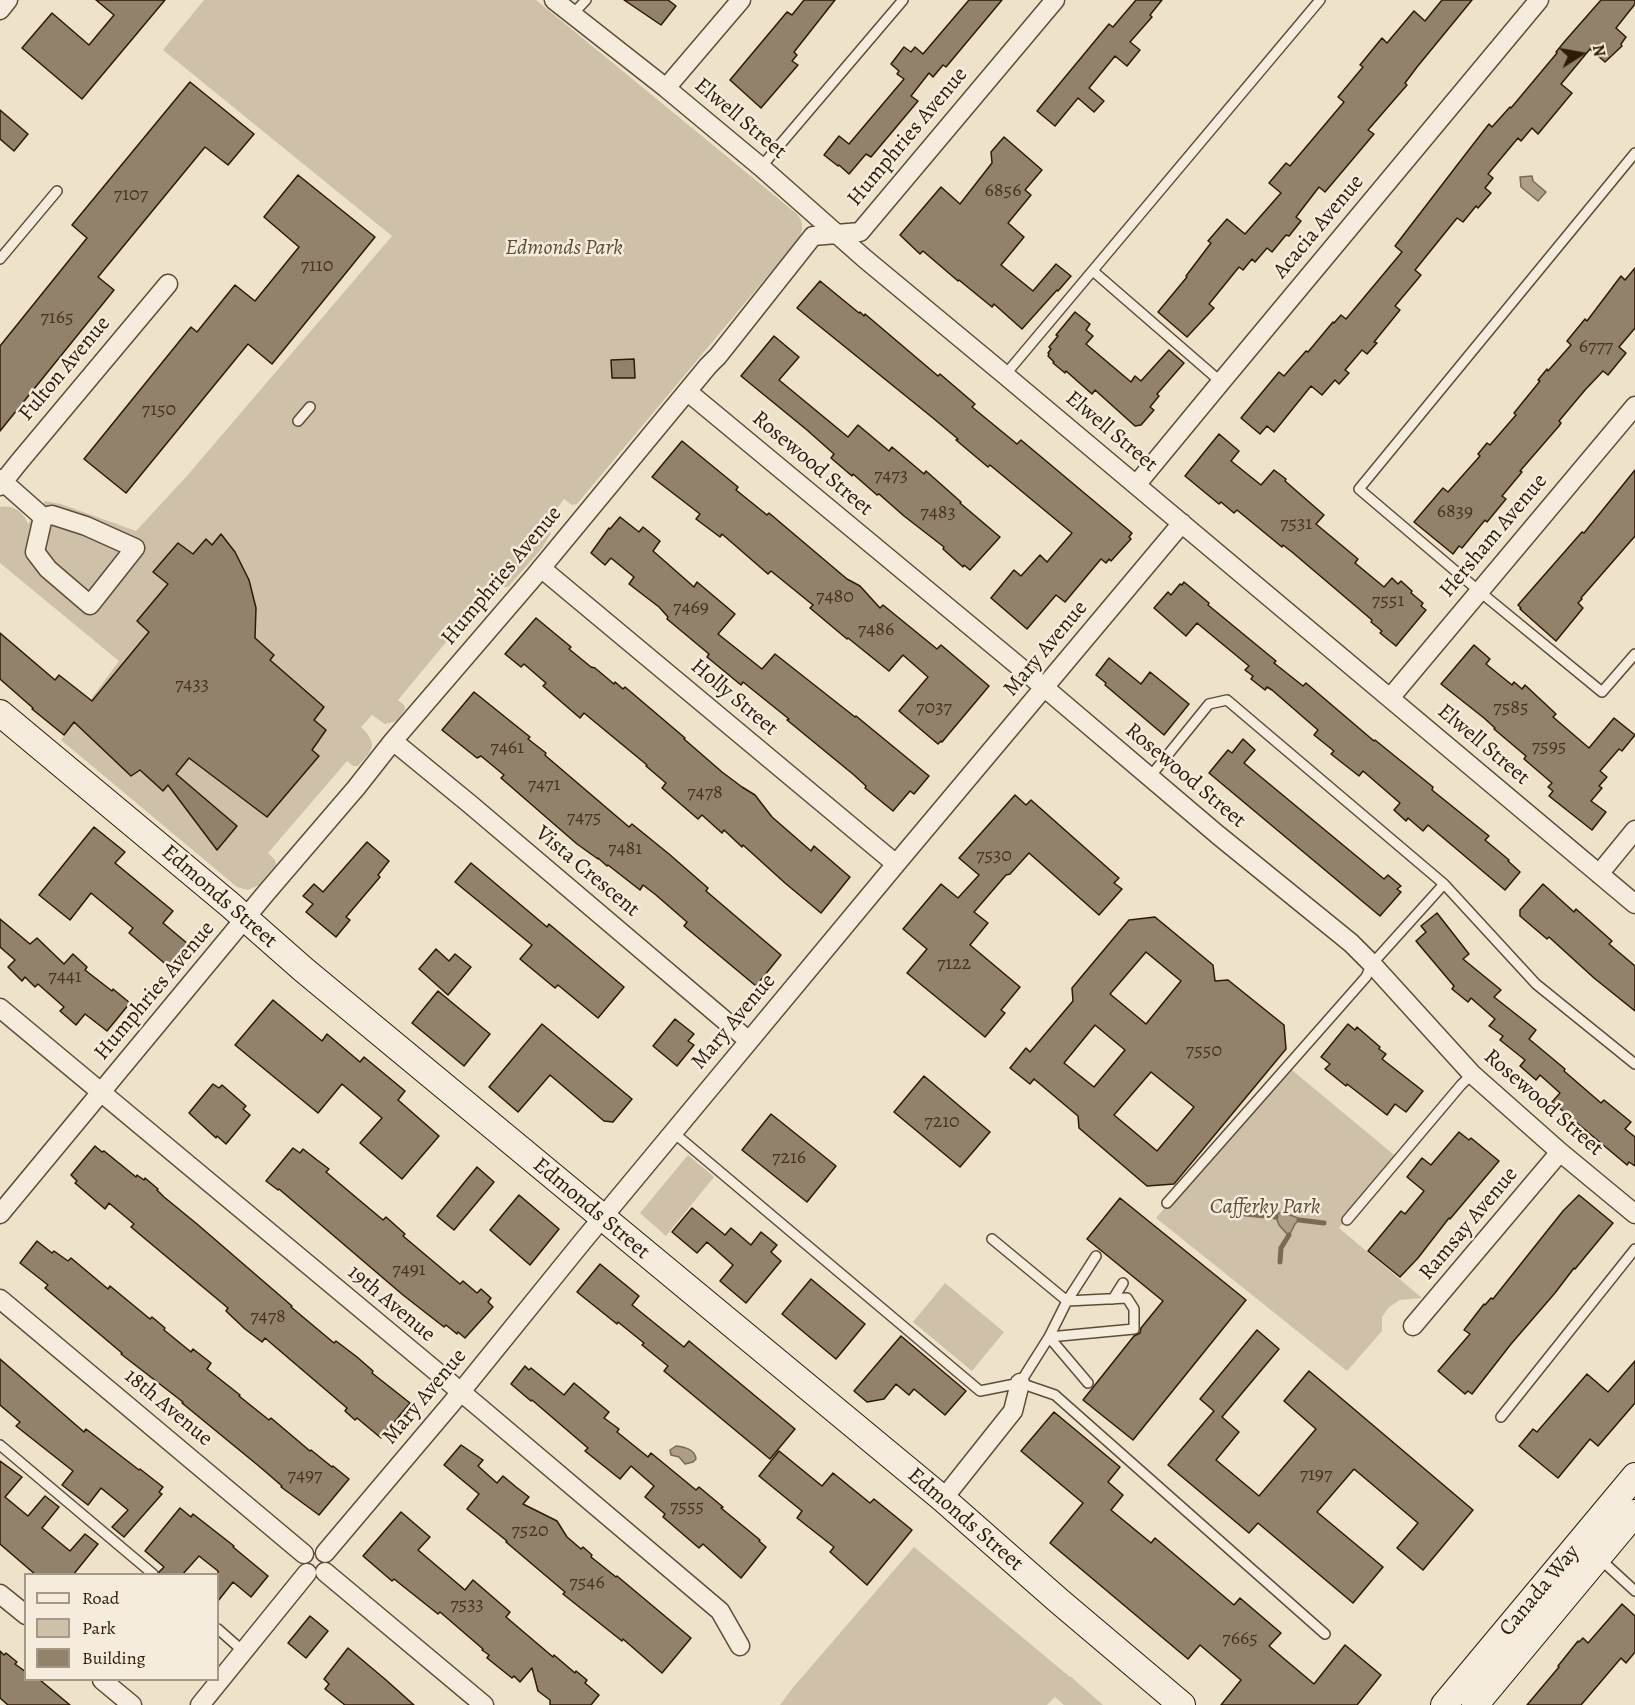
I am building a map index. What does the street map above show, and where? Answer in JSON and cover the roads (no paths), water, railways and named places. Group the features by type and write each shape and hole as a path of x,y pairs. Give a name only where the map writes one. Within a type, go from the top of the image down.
{"street":[{"path":"0,10 8,0"},
{"name":"Elwell Street","path":"554,0 666,88 761,167 864,258 1635,904"},
{"path":"666,88 741,0"},
{"name":"Humphries Avenue","path":"0,1214 393,741 718,356 813,236 860,232 1055,0"},
{"name":"Acacia Avenue","path":"1136,485 1539,0"},
{"name":"Fulton Avenue","path":"1,482 168,284"},
{"name":"Rosewood Street","path":"688,392 1351,944 1472,1074 1560,1152 1635,1214"},
{"name":"Hersham Avenue","path":"1390,698 1635,406"},
{"path":"1,482 43,516 52,515 86,526 135,549 90,605 48,569 35,552 43,516"},
{"name":"Mary Avenue","path":"325,1553 896,864 1182,524"},
{"name":"Holly Street","path":"541,568 896,864"},
{"name":"Edmonds Street","path":"0,713 603,1219 942,1499 1182,1705"},
{"name":"Vista Crescent","path":"393,741 749,1041"},
{"path":"1599,874 1635,830"},
{"name":"19th Avenue","path":"0,1008 720,1611 740,1646"},
{"name":"Ramsay Avenue","path":"1413,1326 1560,1152"},
{"name":"18th Avenue","path":"0,1299 304,1554"},
{"path":"942,1499 1013,1411 1020,1383"},
{"name":"Canada Way","path":"1444,1705 1635,1476"},
{"name":"Canada Way","path":"1481,1703 1635,1513"},
{"path":"314,1549 325,1553 329,1560 326,1572 314,1576 307,1573 302,1566 304,1554 314,1549"},
{"path":"326,1572 484,1705"},
{"path":"200,1705 307,1573"},
{"path":"0,1594 24,1613"},
{"path":"103,1681 132,1705"}],"lane":[{"path":"572,15 586,0"},
{"path":"761,167 903,0"},
{"path":"1005,375 1320,0"},
{"path":"1635,153 1359,489 1602,692 1635,654"},
{"path":"0,259 57,191"},
{"path":"1093,271 1221,382"},
{"path":"298,421 310,406"},
{"path":"1149,778 1209,704 1227,700 1444,884 1536,984 1635,1064"},
{"path":"1167,1203 1366,977 1372,964 1444,884"},
{"path":"1347,1220 1472,1074"},
{"path":"674,1133 980,1391 1020,1383 1055,1395 1325,1634"},
{"path":"992,1239 1066,1301 1127,1298 1134,1309 1134,1329 1049,1337"},
{"path":"1501,1417 1635,1250"},
{"path":"1020,1383 1049,1337 1066,1301 1096,1256"},
{"path":"1113,1299 1124,1283"},
{"path":"1049,1337 1088,1383"},
{"path":"0,1445 151,1573"},
{"path":"1598,1556 1635,1591"},
{"path":"219,1630 243,1652"}],"waterway":[{"path":"1245,1214 1276,1217"},
{"path":"1299,1220 1324,1223"},
{"path":"1280,1262 1281,1248 1289,1235"}],"park label":[{"name":"Edmonds Park","path":"564,249"},
{"name":"Cafferky Park","path":"1265,1208"}]}
